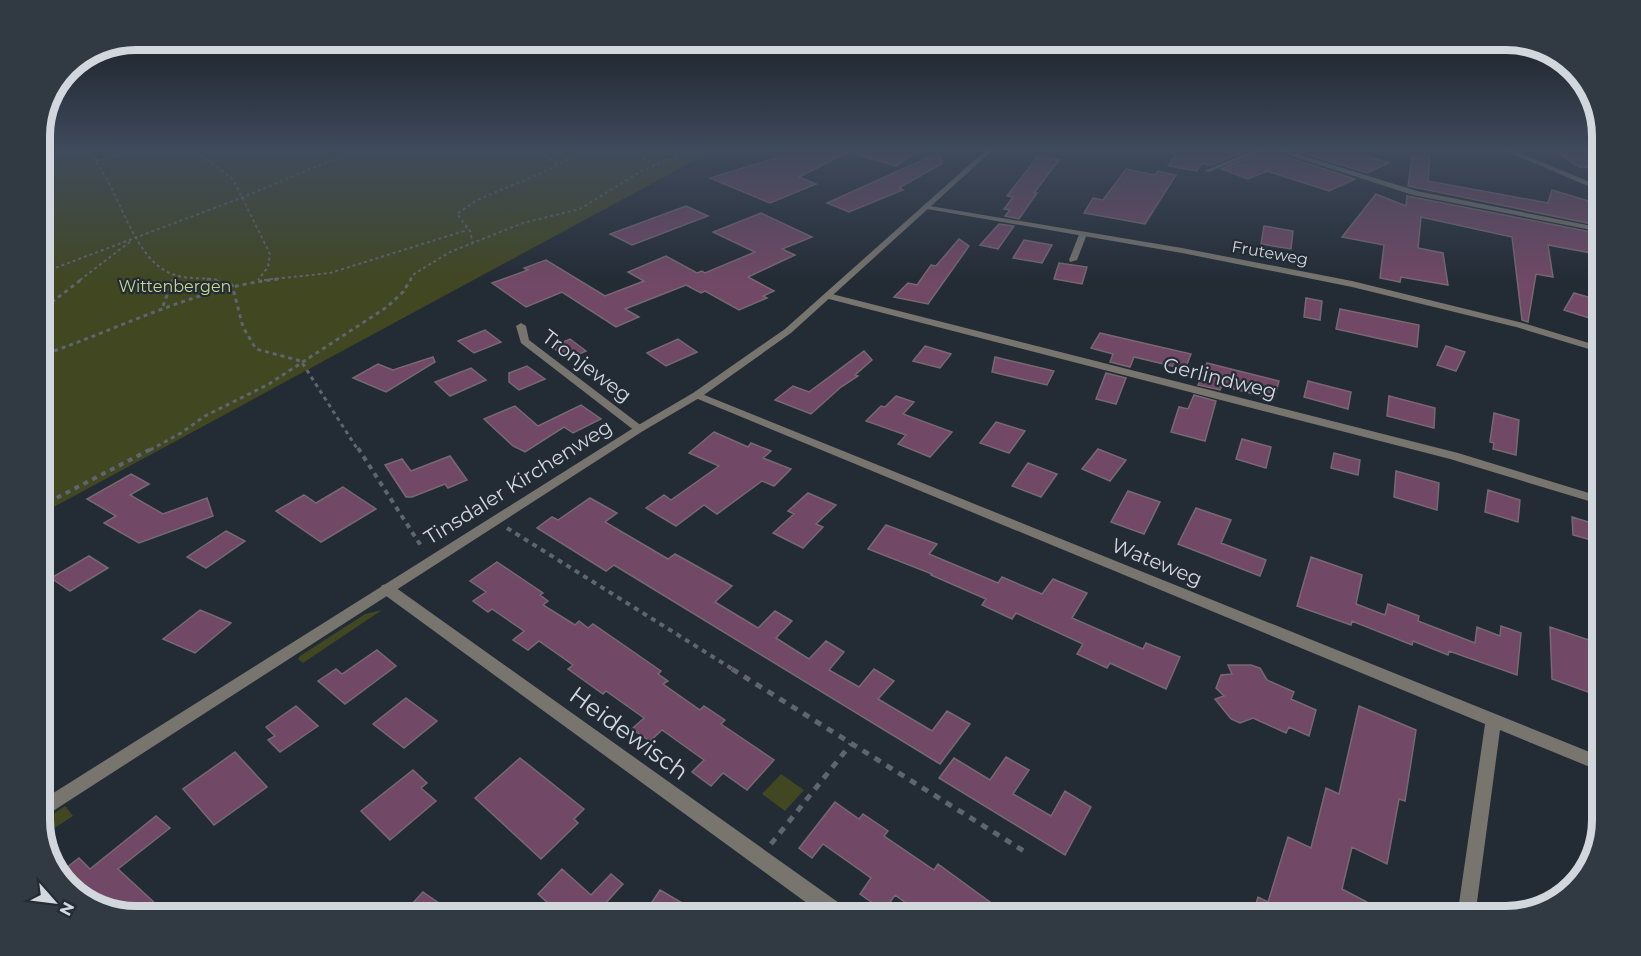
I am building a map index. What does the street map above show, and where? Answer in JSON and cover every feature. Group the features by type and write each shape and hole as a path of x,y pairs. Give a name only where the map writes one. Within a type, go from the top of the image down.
{"street":[{"name":"Tinsdaler Kirchenweg","path":"50,805 639,429 697,395 788,331 942,194"},
{"path":"1419,194 1591,228"},
{"name":"Fruteweg","path":"927,207 1355,284 1442,304 1591,347"},
{"name":"Gerlindweg","path":"828,296 1454,456 1592,498"},
{"name":"Tronjeweg","path":"521,326 524,341 639,429"},
{"name":"Wateweg","path":"697,395 1592,761"},
{"name":"Heidewisch","path":"387,589 827,906"},
{"path":"1468,906 1493,722"}],"lane":[{"path":"1073,260 1083,234"}],"path":[{"path":"113,194 136,237 160,268 174,277 211,278 228,283 232,288 243,327 256,349 301,362 431,562"},
{"path":"239,194 270,254 268,267 256,281"},
{"path":"50,270 251,194"},
{"path":"473,243 457,214 469,205 494,194"},
{"path":"50,501 156,447 205,416 269,384 387,307 403,292 414,274 450,252 523,223 580,210 606,194"},
{"path":"50,352 97,336 162,307 256,281 330,273 464,231 466,227"},
{"path":"50,303 136,237"},
{"path":"162,307 174,277"},
{"path":"497,521 1027,853"},
{"path":"760,858 851,744"}],"green space":[{"name":"Wittenbergen","path":"50,194 633,194 50,509"},
{"path":"382,610 303,663 298,659 365,614"},
{"path":"781,774 804,790 785,811 762,794"},
{"path":"65,806 73,816 50,831 50,816"}],"building":[{"path":"747,194 793,194 770,203"},
{"path":"848,194 894,194 849,212 827,203"},
{"path":"1009,194 1037,194 1019,219 1005,216 1010,210 1004,209 1013,197 1007,196"},
{"path":"1108,194 1164,194 1145,224 1084,213 1093,198 1103,200"},
{"path":"1376,194 1406,206 1407,196 1591,232 1591,253 1548,245 1553,277 1536,274 1528,322 1522,320 1512,237 1421,217 1418,248 1443,253 1448,285 1401,277 1400,282 1380,278 1384,245 1342,237"},
{"path":"1445,194 1497,194 1548,203 1551,194 1564,194 1591,202 1591,224"},
{"path":"686,206 708,216 632,245 610,234"},
{"path":"761,213 812,237 782,249 795,255 748,277 774,291 763,296 767,298 739,310 705,291 701,293 686,285 625,309 639,317 616,327 562,292 526,307 492,283 528,270 524,268 546,260 605,296 644,281 628,272 666,256 697,273 702,271 705,273 755,252 713,232"},
{"path":"999,224 1014,226 998,249 980,245"},
{"path":"1264,226 1293,231 1291,249 1261,244"},
{"path":"959,239 969,246 928,304 894,297 908,283 917,285 931,265 936,266"},
{"path":"1024,240 1052,245 1042,263 1013,258"},
{"path":"1059,263 1087,267 1082,284 1054,279"},
{"path":"1574,293 1591,298 1591,319 1564,310"},
{"path":"1306,298 1322,301 1320,320 1304,317"},
{"path":"1340,309 1419,325 1417,347 1336,329"},
{"path":"485,330 501,342 474,353 458,341"},
{"path":"1100,333 1191,354 1185,369 1134,357 1130,367 1110,362 1113,354 1091,348"},
{"path":"570,339 586,351 568,359 552,347"},
{"path":"678,339 697,352 666,366 647,353"},
{"path":"925,346 951,354 940,368 913,361"},
{"path":"1446,346 1465,352 1456,371 1437,365"},
{"path":"864,351 872,360 855,375 858,376 841,387 811,414 775,400 793,386 809,392"},
{"path":"433,357 435,362 386,392 353,378 378,364 393,370"},
{"path":"995,357 1054,371 1047,385 992,372"},
{"path":"1207,363 1279,381 1274,399 1222,386 1220,390 1198,385"},
{"path":"527,366 545,379 519,390 509,382 509,373"},
{"path":"471,368 486,380 450,396 435,382"},
{"path":"1106,373 1126,378 1116,404 1096,399"},
{"path":"1308,381 1351,392 1348,409 1304,397"},
{"path":"1194,395 1216,401 1205,441 1171,432 1179,407 1188,409"},
{"path":"896,396 914,402 903,414 952,432 930,457 898,444 906,435 866,421 881,406 885,407"},
{"path":"1389,396 1435,408 1434,428 1387,416"},
{"path":"581,405 601,419 573,433 564,427 525,452 513,446 484,419 515,406 538,426"},
{"path":"1494,413 1519,420 1516,455 1493,449 1494,443 1490,442"},
{"path":"996,422 1025,431 1009,453 980,443"},
{"path":"714,432 748,447 751,443 771,451 763,458 791,469 774,486 762,481 717,514 704,505 676,526 646,508 664,495 671,500 719,466 689,453"},
{"path":"1242,439 1271,447 1266,468 1236,459"},
{"path":"1098,449 1126,460 1110,481 1082,469"},
{"path":"1334,453 1360,460 1358,475 1331,468"},
{"path":"450,456 467,480 448,488 445,484 412,497 406,497 385,465 402,459 411,471"},
{"path":"1028,463 1057,474 1041,497 1012,486"},
{"path":"1396,471 1439,483 1437,510 1394,497"},
{"path":"131,474 149,484 130,495 163,514 207,498 213,516 139,543 104,523 116,516 87,499"},
{"path":"343,487 376,509 321,542 276,511 304,495 316,503"},
{"path":"1488,490 1520,500 1518,522 1485,512"},
{"path":"1128,491 1160,502 1144,534 1111,522"},
{"path":"808,493 836,505 816,524 823,527 803,548 773,533 794,514 788,511"},
{"path":"590,498 617,513 605,522 668,559 675,554 732,586 715,602 758,628 775,611 792,621 776,638 809,659 826,641 844,652 829,670 859,687 874,669 894,681 878,699 932,731 947,711 970,724 940,764 614,565 606,571 537,528 552,517 558,520"},
{"path":"1196,508 1231,520 1221,543 1266,560 1260,576 1178,544"},
{"path":"1572,517 1592,523 1592,540 1573,535"},
{"path":"886,525 937,544 929,554 998,583 1002,577 1042,594 1053,579 1087,593 1072,618 1143,649 1146,643 1180,657 1166,689 1110,663 1107,668 1077,654 1083,644 1016,613 1012,619 982,605 986,599 932,574 868,549"},
{"path":"226,531 245,541 206,568 187,557"},
{"path":"89,556 108,568 70,591 51,578"},
{"path":"1311,557 1362,575 1356,604 1385,615 1388,604 1419,616 1418,621 1475,643 1477,627 1500,636 1501,626 1521,633 1517,675 1449,651 1448,655 1413,641 1412,645 1352,621 1351,625 1297,606"},
{"path":"497,562 543,593 540,595 548,601 543,605 575,625 579,621 588,628 593,624 661,671 658,674 668,681 663,684 700,710 704,706 725,720 721,724 774,760 747,790 723,773 711,786 692,772 704,760 662,730 650,741 632,729 644,718 606,691 603,694 568,669 573,665 539,641 528,650 513,640 524,631 492,609 488,612 473,601 486,592 470,581"},
{"path":"200,610 231,623 195,653 163,639"},
{"path":"1550,627 1592,641 1592,693 1552,679"},
{"path":"377,650 396,666 345,704 318,681 336,669 342,674"},
{"path":"1228,665 1251,665 1260,668 1267,680 1294,692 1291,699 1316,710 1309,736 1289,727 1286,733 1253,718 1240,723 1231,719 1215,699 1224,696 1216,688 1221,675 1232,674"},
{"path":"406,698 437,721 404,748 373,724"},
{"path":"296,706 318,726 280,752 268,740 275,736 266,727"},
{"path":"1359,706 1416,730 1405,801 1399,799 1387,864 1352,847 1342,889 1374,906 1255,906 1258,897 1268,902 1288,837 1311,848 1326,788 1339,794"},
{"path":"235,752 267,787 214,825 183,789"},
{"path":"1006,757 1029,770 1013,794 1051,816 1065,791 1091,807 1065,855 939,778 954,758 990,780"},
{"path":"520,758 584,809 574,819 578,823 541,859 475,798"},
{"path":"413,770 427,783 421,788 436,801 390,840 361,811"},
{"path":"835,802 859,819 863,814 888,831 884,836 934,870 938,864 994,905 910,906 895,895 887,906 877,906 860,894 871,878 823,844 812,858 799,848"},
{"path":"156,816 170,828 118,869 158,906 124,906 92,895 84,889 84,872 67,872 65,869 79,858 90,869"},
{"path":"562,869 591,895 611,874 623,884 603,906 551,906 538,894"},
{"path":"660,890 687,906 649,906"},
{"path":"423,892 443,906 410,906"}]}
